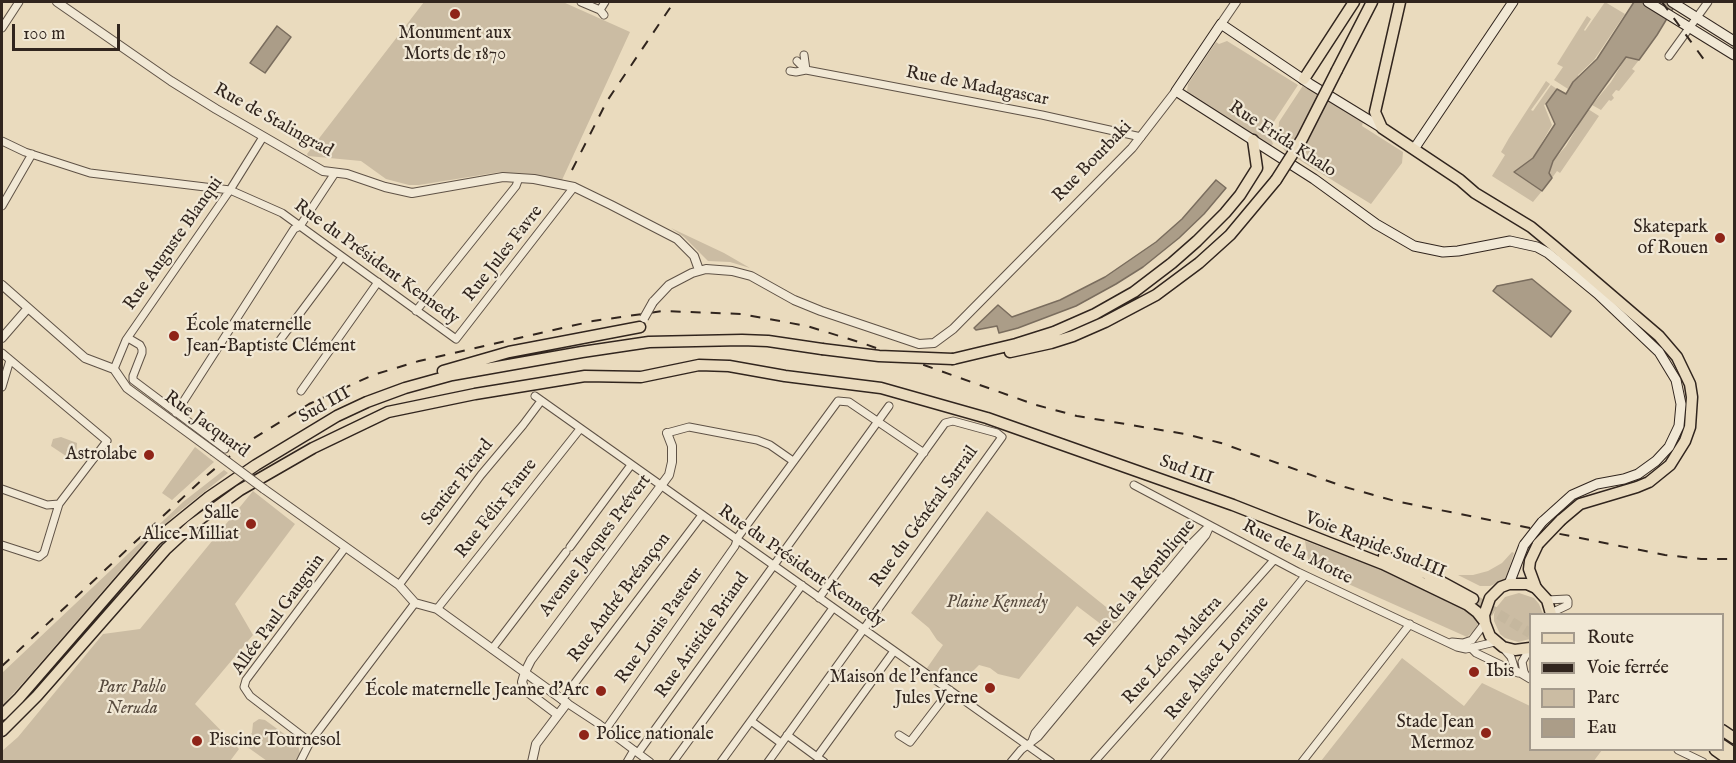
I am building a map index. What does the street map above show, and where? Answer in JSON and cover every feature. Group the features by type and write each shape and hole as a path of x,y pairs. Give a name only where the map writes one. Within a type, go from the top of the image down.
{"main road":[{"path":"1304,79 1354,2"},
{"path":"953,359 1007,353 1073,336 1156,295 1199,263 1230,235 1276,180 1302,139 1372,2"},
{"path":"1382,128 1375,112 1400,2"},
{"path":"1414,149 1513,2"},
{"path":"1648,2 1734,55"},
{"path":"1672,2 1734,41"},
{"path":"1221,24 1369,122 1414,149 1475,193 1531,227 1659,336 1677,357 1690,384 1692,414 1685,441 1670,465 1649,482 1580,504 1538,544 1529,569 1536,588 1547,600 1551,613"},
{"name":"Rue Bourbaki","path":"1176,91 1221,24"},
{"name":"Rue Frida Khalo","path":"1176,91 1345,200 1402,241 1427,250 1458,252 1510,241 1537,247 1563,264 1651,343 1671,369 1681,404 1679,426 1675,438 1656,461 1631,477 1597,484 1572,495 1546,517 1524,545 1509,584"},
{"path":"953,359 1054,332 1095,314 1134,292 1197,242 1225,213 1253,176 1257,162 1252,148 1253,140"},
{"path":"405,388 430,375 482,359 642,322"},
{"name":"Sud III","path":"2,715 156,540 209,497 256,465 337,416 367,402 405,388 481,369 649,342 768,341 879,356 953,359"},
{"name":"Sud III","path":"2,731 166,549 192,525 248,485 313,448 388,412 475,394 585,376 641,377 687,366 710,364 881,388 987,418 1280,524"},
{"path":"1280,524 1287,522 1383,556 1427,574 1473,599"},
{"name":"Voie Rapide Sud III","path":"1280,524 1424,582 1468,605 1485,622"},
{"path":"1529,648 1515,650 1499,644 1490,636 1485,622 1485,611 1490,598 1501,587 1521,583 1536,588"},
{"path":"2,739 24,715 51,679"},
{"path":"1716,751 1732,762"}],"street":[{"path":"2,28 19,2"},
{"name":"Rue de Stalingrad","path":"57,2 171,81 323,171 366,179 385,187 412,193 503,177 574,188 677,239 694,256 699,270"},
{"path":"581,2 602,13 605,2"},
{"name":"Rue Bourbaki","path":"1221,24 1236,2"},
{"path":"1669,56 1708,2"},
{"path":"804,55 806,70"},
{"path":"797,62 806,70"},
{"name":"Rue de Madagascar","path":"790,71 806,70 1042,115 1142,137"},
{"name":"Rue Bourbaki","path":"699,270 743,273 794,300 821,311 919,344 934,343 953,329 1142,137 1161,108 1176,91"},
{"name":"Rue Auguste Blanqui","path":"114,369 128,338 230,190 263,137"},
{"name":"Rue du Président Kennedy","path":"2,141 32,154 90,173 230,190 282,213 456,339"},
{"path":"2,206 32,154"},
{"path":"176,413 294,229 300,226 335,173"},
{"path":"416,311 516,186 519,178"},
{"name":"Rue Jules Favre","path":"456,339 574,188"},
{"path":"280,340 342,257"},
{"path":"642,322 653,302 669,285 699,270"},
{"path":"301,391 378,282"},
{"path":"2,285 85,358 114,369"},
{"path":"2,338 28,308"},
{"path":"128,338 140,345 142,349 133,380 225,449"},
{"path":"2,353 107,441 59,504 44,553 39,557 2,545"},
{"path":"2,387 10,360"},
{"name":"Rue Jacquard","path":"114,369 127,388 399,585 415,603"},
{"name":"Rue du Président Kennedy","path":"538,398 894,651 1029,743 1051,762"},
{"name":"Sentier Picard","path":"399,585 481,475 523,425 538,398"},
{"name":"Rue Louis Pasteur","path":"606,729 735,546 736,539 838,401 849,402 878,422"},
{"name":"Rue Aristide Briand","path":"627,762 889,406"},
{"name":"Rue du Général Sarrail","path":"768,762 1002,437 997,433 952,421 945,423 924,453"},
{"path":"819,598 924,453 878,422"},
{"path":"667,433 689,427 705,428 757,440 770,445 793,461"},
{"name":"Rue Félix Faure","path":"437,609 580,429"},
{"name":"Avenue Jacques Prévert","path":"525,672 531,660 669,475 672,446 667,433"},
{"path":"492,649 631,465"},
{"name":"Rue de la Motte","path":"1134,484 1305,576 1462,649 1499,644"},
{"path":"2,489 47,505 59,504"},
{"name":"Rue André Bréançon","path":"564,701 702,515"},
{"name":"Rue de la République","path":"1011,762 1038,737 1131,622 1206,535 1210,525"},
{"name":"Allée Paul Gauguin","path":"310,742 250,696 244,687 251,674 345,548"},
{"name":"Rue Léon Maletra","path":"1094,762 1275,560"},
{"name":"Rue Alsace Lorraine","path":"1154,762 1305,576"},
{"path":"673,762 802,585"},
{"path":"1547,600 1567,599 1568,601 1568,605 1553,613"},
{"path":"300,762 310,742 415,603 437,609 650,762"},
{"path":"721,762 833,608"},
{"path":"1449,642 1459,643 1472,640 1485,622"},
{"path":"1302,762 1410,624"},
{"path":"1499,644 1511,657 1518,673"},
{"name":"Rue de la Motte","path":"1471,648 1476,653 1529,678"},
{"name":"Rue de la Motte","path":"1529,649 1523,657 1522,665 1529,677"},
{"path":"787,735 820,759 894,651"},
{"path":"525,672 522,682 525,690 558,715"},
{"path":"899,735 910,742 950,690"},
{"path":"532,762 536,744 558,715 564,701"},
{"path":"751,721 781,742"},
{"path":"1680,751 1703,762"}],"green space":[{"path":"424,2 563,2 630,32 562,180 500,172 409,185 386,179 361,161 308,156 307,154"},
{"path":"1605,2 1625,14 1594,60 1578,75 1579,77 1568,89 1554,80 1563,67 1557,64 1587,16 1591,19 1585,31"},
{"path":"1227,41 1298,85 1271,126 1270,136 1273,144 1270,147 1187,91 1188,84 1216,42 1219,44"},
{"path":"1626,57 1639,60 1632,69 1635,71 1619,91 1616,90 1612,95 1614,98 1609,100 1601,110 1592,105 1611,82"},
{"path":"1546,81 1550,84 1531,110 1533,111 1551,85 1557,89 1548,103 1544,105 1552,125 1533,158 1514,172 1542,191 1533,202 1492,176 1505,155 1501,152"},
{"path":"1304,84 1363,122 1362,126 1403,152 1402,163 1371,204 1285,151 1280,143 1279,122"},
{"path":"1588,109 1599,116 1560,173 1557,171 1552,178 1549,173 1553,161 1566,146"},
{"path":"671,228 750,268 730,262 708,261 684,237"},
{"path":"61,437 77,443 76,458 66,456 51,446 53,439"},
{"path":"195,447 214,462 172,500 162,493"},
{"path":"224,470 228,473 175,515 140,548 2,706 2,673 183,502"},
{"name":"Parc Pablo Neruda","path":"253,491 295,524 235,604 253,635 195,704 239,749 230,761 2,761 2,751 18,737 103,634 140,629"},
{"name":"Plaine Kennedy","path":"987,511 1121,619 1106,628 1077,606 1019,679 998,674 990,668 979,665 960,684 949,684 927,668 943,645 929,628 911,613"},
{"path":"1305,541 1401,576 1473,615 1478,627 1467,637 1317,570 1309,565"},
{"path":"1512,552 1514,553 1506,578 1500,582 1490,586 1480,586 1458,575 1473,575 1488,571 1502,563"},
{"path":"1519,593 1534,598 1539,604 1543,613 1529,613 1529,639 1518,642 1500,634 1494,621 1494,614 1505,597"},
{"path":"1402,658 1464,706 1482,683 1529,706 1529,751 1601,751 1593,762 1321,761"},
{"path":"259,719 265,720 298,744 300,754 295,761 267,761 246,746 246,738 252,733 253,723"}],"water":[{"path":"1634,2 1677,2 1639,60 1626,57 1597,97 1553,161 1549,173 1552,178 1542,191 1514,172 1533,158 1555,124 1546,104 1557,89 1566,94 1573,82 1597,59"},
{"path":"277,26 291,37 265,73 250,63"},
{"path":"1216,180 1226,188 1204,214 1143,267 1116,284 1076,306 1018,328 999,333 997,326 976,330 974,328 998,305 1012,317 1060,300 1105,277 1156,242 1182,219"},
{"path":"1532,279 1571,311 1551,337 1493,291 1497,286"}],"tunnel":[{"path":"1473,599 1529,632"}],"railway":[{"path":"572,170 607,101 674,2"},
{"path":"1662,2 1705,61"},
{"path":"2,666 206,476 246,443 309,404 373,375 419,361 593,321 663,311 741,314 807,326 862,343 1036,405 1077,416 1185,434 1221,443 1345,487 1395,501 1665,555 1701,559 1734,559"}],"place":[{"name":"Monument aux Morts de 1870","path":"455,14"},
{"name":"Skatepark of Rouen","path":"1720,238"},
{"name":"École maternelle Jean-Baptiste Clément","path":"174,336"},
{"name":"Astrolabe","path":"149,455"},
{"name":"Salle Alice-Milliat","path":"251,524"},
{"name":"Ibis","path":"1474,672"},
{"name":"Maison de l'enfance Jules Verne","path":"990,688"},
{"name":"École maternelle Jeanne d'Arc","path":"601,691"},
{"name":"Stade Jean Mermoz","path":"1486,733"},
{"name":"Police nationale","path":"584,735"},
{"name":"Piscine Tournesol","path":"197,741"}]}
